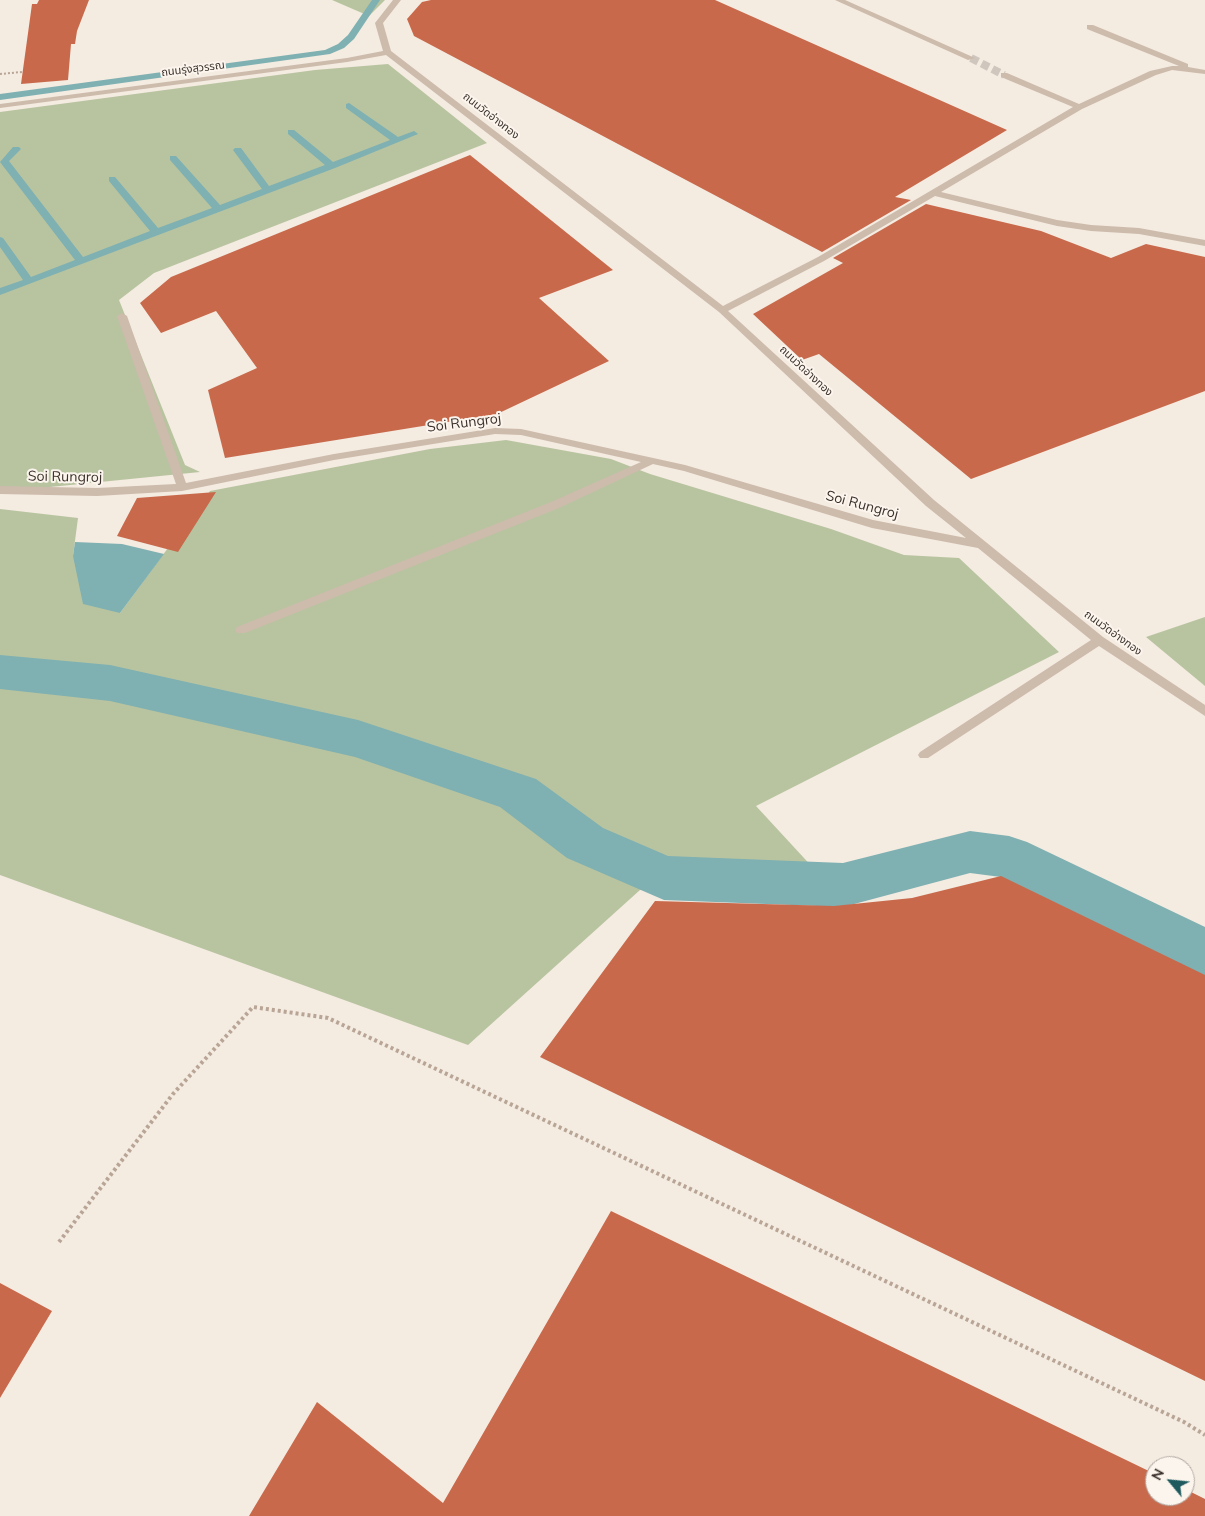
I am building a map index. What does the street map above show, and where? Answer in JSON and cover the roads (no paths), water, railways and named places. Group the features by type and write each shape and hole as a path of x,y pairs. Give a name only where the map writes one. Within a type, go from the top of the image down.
{"street":[{"path":"387,52 379,23 397,0"},
{"path":"839,0 970,58"},
{"path":"1090,27 1190,69"},
{"name":"ถนนรุ่งสุวรรณ","path":"0,106 347,60 387,52"},
{"name":"ถนนวัดอ่างทอง","path":"387,52 722,310 930,503 1099,640 1205,711"},
{"path":"722,310 821,259 1079,107 1153,73 1172,68 1205,72"},
{"path":"1004,75 1079,107"},
{"path":"934,193 1057,223 1091,228 1139,231 1205,243"},
{"path":"122,316 182,487"},
{"name":"Soi Rungroj","path":"0,490 97,492 182,487 334,457 495,431 521,432 685,468 872,524 981,544"},
{"path":"241,630 555,505 652,461"},
{"path":"924,755 1099,640"}],"water":[{"path":"75,542 122,544 164,554 120,613 83,604 73,556"}],"waterway":[{"path":"0,97 327,52 341,46 351,37 376,0"},
{"path":"349,106 397,141"},
{"path":"291,132 331,166"},
{"path":"397,141 414,134"},
{"path":"331,166 397,141"},
{"path":"16,149 4,161 81,261"},
{"path":"238,150 267,190"},
{"path":"173,158 218,209"},
{"path":"218,209 331,166"},
{"path":"112,179 156,232"},
{"path":"156,232 218,209"},
{"path":"29,281 156,232"},
{"path":"0,240 29,281"},
{"path":"0,292 29,281"},
{"path":"0,672 110,683 358,739 518,793 585,843 664,878 843,885 970,852 1009,857 1205,953"}],"tunnel":[{"path":"971,58 1004,75"}]}
